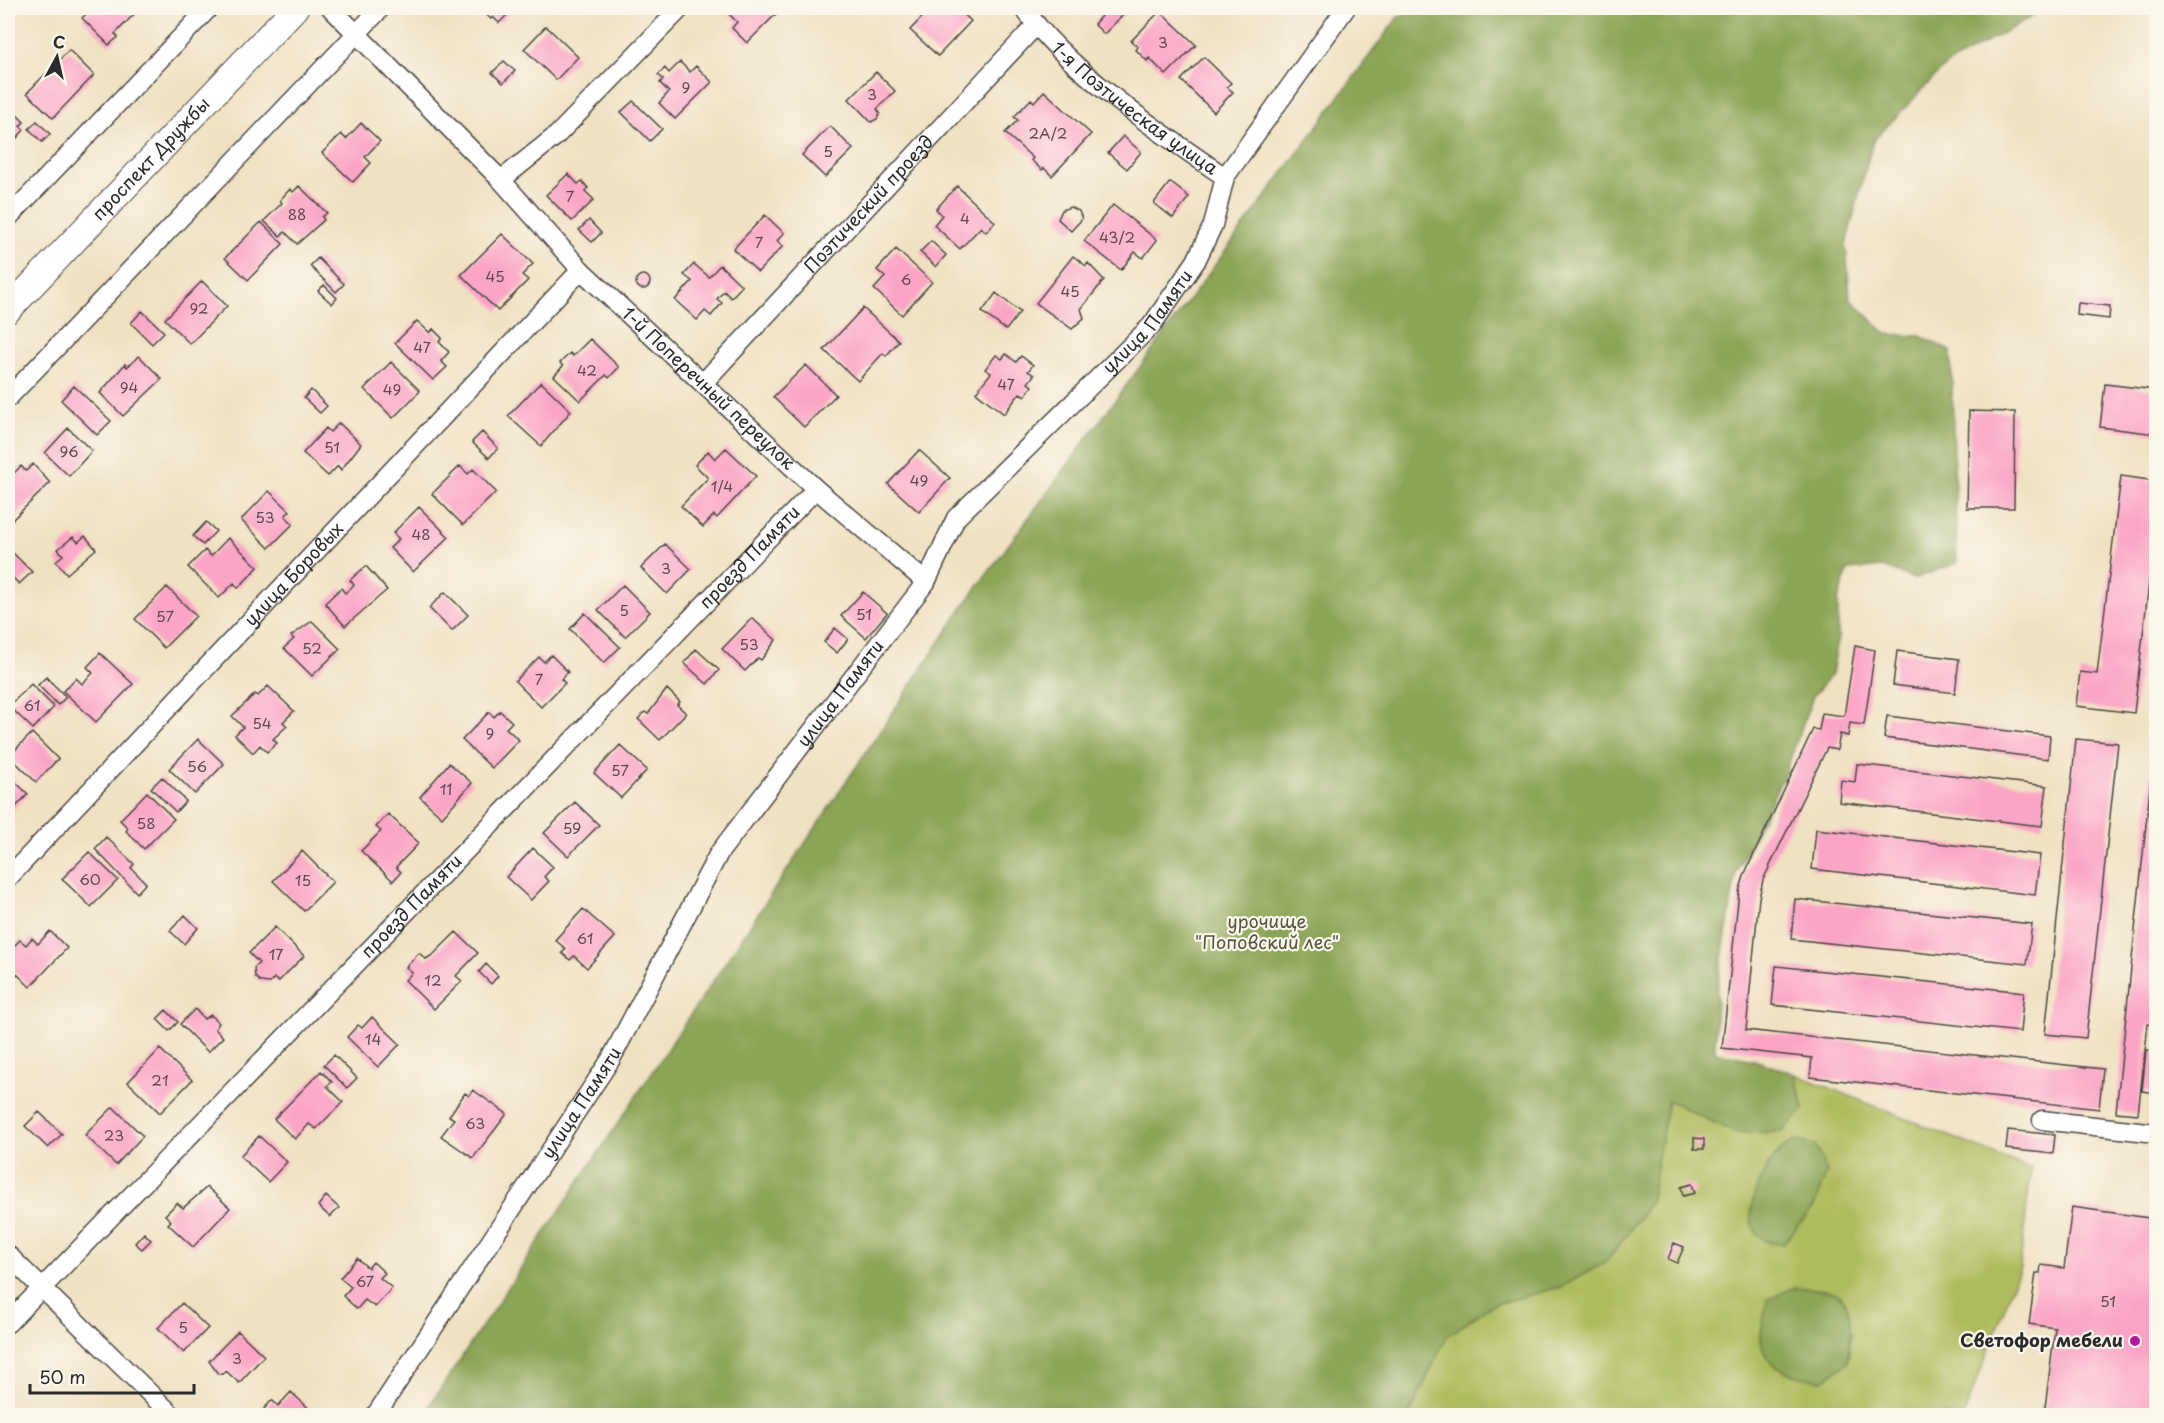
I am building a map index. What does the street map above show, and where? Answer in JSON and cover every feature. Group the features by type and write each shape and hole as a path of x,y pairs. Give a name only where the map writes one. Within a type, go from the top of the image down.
{"main road":[{"name":"проспект Дружбы","path":"8,309 296,8"}],"street":[{"path":"8,218 209,8"},
{"name":"1-й Поперечный переулок","path":"331,8 501,180 581,270 816,489 926,582"},
{"path":"8,398 381,8"},
{"path":"501,180 557,135 681,8"},
{"name":"1-я Поэтическая улица","path":"1024,8 1036,25 1082,70 1174,143 1225,177"},
{"name":"улица Памяти","path":"375,1416 611,1059 719,853 926,582 956,519 1150,326 1196,261 1213,225 1225,177 1346,8"},
{"name":"Поэтический проезд","path":"703,383 1036,25"},
{"name":"улица Боровых","path":"8,878 581,270"},
{"name":"проезд Памяти","path":"8,1323 816,489"},
{"path":"2042,1120 2157,1133"},
{"path":"8,1255 172,1416"}],"green space":[{"name":"урочище \"Поповский лес\"","path":"1430,8 2047,8 1946,65 1873,141 1846,244 1850,298 1886,334 1920,336 1951,351 1957,563 1914,579 1883,567 1848,570 1838,600 1838,639 1832,674 1813,696 1786,771 1736,873 1717,990 1715,1052 1754,1060 1795,1074 1804,1109 1782,1132 1735,1133 1668,1100 1650,1203 1607,1261 1563,1286 1492,1305 1446,1337 1409,1415 423,1415 965,604 1398,17"},
{"path":"1795,1074 2031,1169 2020,1267 1964,1415 1409,1416 1446,1337 1492,1305 1563,1286 1607,1261 1650,1203 1668,1099 1735,1133 1804,1109","holes":["1786,1145 1815,1145 1827,1172 1750,1211 1767,1166","1852,1333 1847,1363 1823,1380 1814,1379"]},
{"path":"1795,1141 1815,1145 1827,1172 1813,1208 1783,1244 1766,1242 1753,1228 1752,1205 1761,1178 1769,1166 1786,1146"},
{"path":"1794,1287 1831,1291 1840,1296 1849,1312 1850,1334 1847,1363 1823,1380 1805,1378 1786,1372 1771,1362 1762,1346 1762,1329 1767,1300"}],"building":[{"path":"92,8 133,8 137,11 115,34 118,37 109,45 82,18"},
{"path":"479,8 514,8 499,23"},
{"path":"723,8 782,8 747,43 732,28 737,22"},
{"path":"931,8 957,8 971,21 938,56 910,30"},
{"path":"1093,8 1130,8 1104,34 1094,24 1101,16"},
{"path":"1160,11 1196,45 1166,75 1149,58 1147,61 1131,41"},
{"path":"546,26 578,57 556,80 524,49"},
{"path":"69,50 94,75 53,118 27,93"},
{"path":"1204,57 1231,83 1227,87 1233,92 1214,112 1181,80"},
{"path":"504,61 515,71 503,83 492,73"},
{"path":"680,62 690,72 696,66 712,82 675,119 659,103 669,92 660,83 663,79 658,75 665,68 669,73"},
{"path":"876,72 895,91 877,109 880,113 877,119 871,122 849,99"},
{"path":"1044,91 1091,134 1052,176 1031,160 1033,158 1005,133 1018,120 1014,117 1031,99 1034,102"},
{"path":"633,101 662,129 650,141 621,112"},
{"path":"8,106 24,122 20,126 24,130 8,148"},
{"path":"37,121 50,134 42,142 29,129"},
{"path":"361,123 380,141 365,157 371,163 353,182 322,153 341,134 346,139"},
{"path":"830,126 853,149 825,177 802,155"},
{"path":"1123,136 1141,152 1127,169 1108,153"},
{"path":"568,174 578,184 582,181 588,188 585,191 594,200 572,221 546,195"},
{"path":"1170,182 1189,197 1173,218 1154,203"},
{"path":"299,186 327,213 322,217 324,220 297,244 285,232 280,236 264,221 282,203 280,200 290,189 293,192"},
{"path":"957,186 995,222 986,232 981,227 960,249 934,225 942,215 936,209"},
{"path":"1113,205 1157,240 1143,258 1135,252 1121,270 1084,241"},
{"path":"1070,207 1079,211 1082,219 1071,231 1058,219 1062,210"},
{"path":"765,215 784,233 777,241 783,246 758,272 733,249"},
{"path":"589,220 601,233 592,242 579,230"},
{"path":"261,222 283,244 248,280 225,258"},
{"path":"502,234 533,264 522,275 528,280 498,311 461,275"},
{"path":"931,241 946,255 936,267 920,252"},
{"path":"896,249 932,282 902,315 874,289 885,277 877,270"},
{"path":"1073,256 1086,266 1088,263 1104,280 1081,309 1084,318 1072,329 1036,303"},
{"path":"318,258 344,284 336,292 310,266"},
{"path":"694,264 709,277 720,265 742,286 731,298 724,291 717,299 722,303 711,316 705,311 697,320 675,300 692,281 684,275"},
{"path":"640,275 646,275 650,282 646,289 640,289 636,285 636,279"},
{"path":"202,281 227,306 190,344 165,319"},
{"path":"324,285 337,298 332,304 318,291"},
{"path":"996,293 1020,312 1006,330 982,312"},
{"path":"2078,303 2110,306 2109,319 2077,315"},
{"path":"863,308 899,341 886,356 883,353 858,381 824,350"},
{"path":"142,311 164,332 152,344 131,323"},
{"path":"417,321 430,333 433,329 442,338 439,342 449,352 441,361 447,367 433,380 395,343"},
{"path":"590,339 619,367 609,378 606,375 580,401 554,376 563,366 560,363 570,353 573,356"},
{"path":"1006,354 1016,362 1021,356 1033,365 1028,371 1034,375 1028,383 1032,386 1025,396 1020,393 1004,414 976,392 991,373 985,369 996,355 1002,359"},
{"path":"139,356 162,379 123,416 100,393 125,364 127,367"},
{"path":"391,362 420,391 393,418 364,389"},
{"path":"806,365 836,395 804,427 773,397"},
{"path":"541,382 571,411 541,446 508,416"},
{"path":"2105,384 2156,390 2156,434 2100,427"},
{"path":"74,386 111,421 97,435 61,400"},
{"path":"311,390 327,406 320,413 304,398"},
{"path":"1969,411 2015,412 2014,508 1967,508"},
{"path":"339,423 361,444 341,470 338,466 328,476 303,453 326,428 330,432"},
{"path":"68,428 92,451 69,476 45,453"},
{"path":"482,432 498,448 489,458 472,442"},
{"path":"726,448 756,476 717,518 714,515 703,527 681,506 708,478 695,465 708,451 715,459"},
{"path":"919,450 950,478 919,512 888,484"},
{"path":"33,464 50,483 10,522 8,519 8,479 21,466 26,471"},
{"path":"460,466 468,474 473,469 496,492 463,525 432,494"},
{"path":"2121,476 2156,481 2156,521 2134,713 2076,706 2080,672 2097,674"},
{"path":"269,491 290,511 285,516 293,524 269,548 241,520"},
{"path":"419,507 449,537 413,572 390,548 399,539 393,533"},
{"path":"206,522 216,531 203,545 193,536"},
{"path":"85,536 96,549 67,574 56,561 63,555 58,549 73,537 78,542"},
{"path":"228,538 258,567 238,588 234,583 219,598 188,567 205,550 211,556"},
{"path":"665,544 691,569 667,594 641,568"},
{"path":"13,553 32,572 19,584 8,573 8,559"},
{"path":"366,566 387,590 345,626 325,603 341,588 345,593 354,585 350,580"},
{"path":"623,585 650,612 625,637 598,610"},
{"path":"167,587 196,616 164,648 135,619"},
{"path":"445,592 468,615 452,631 429,608"},
{"path":"863,592 887,613 866,638 841,616"},
{"path":"585,613 620,647 604,663 570,629"},
{"path":"752,618 776,640 761,660 758,658 745,671 722,649"},
{"path":"312,621 340,649 312,676 284,648 294,639 291,636"},
{"path":"835,628 848,639 837,653 824,642"},
{"path":"1855,646 1875,650 1864,725 1850,723 1848,736 1840,734 1837,750 1827,748 1763,880 1759,898 1746,1030 2103,1069 2099,1109 1810,1077 1812,1058 1722,1048 1739,892 1745,873 1813,729 1819,730 1822,713 1844,716"},
{"path":"696,649 719,670 707,684 684,663"},
{"path":"1897,651 1959,659 1955,693 1893,685"},
{"path":"100,653 133,684 96,722 63,691 76,678 82,684 93,673 87,667"},
{"path":"551,655 568,672 561,679 565,683 541,707 515,681 539,657 544,662"},
{"path":"46,677 66,697 58,705 38,685"},
{"path":"31,684 54,707 33,729 9,706"},
{"path":"268,686 294,711 283,722 287,726 273,739 277,743 267,752 260,745 253,753 235,735 243,727 232,716 255,694 258,696"},
{"path":"667,689 680,702 677,705 686,713 660,740 638,719 645,712 648,714"},
{"path":"500,711 512,722 506,728 519,740 492,768 462,740 489,712 494,717"},
{"path":"1887,716 2050,736 2048,759 1884,738"},
{"path":"32,733 58,759 36,782 9,756"},
{"path":"198,739 224,764 195,794 169,769"},
{"path":"2076,739 2118,743 2086,1038 2045,1034"},
{"path":"2155,739 2156,1025 2148,1024 2138,1114 2116,1112"},
{"path":"620,745 647,770 621,798 594,773"},
{"path":"449,763 472,783 442,817 420,797"},
{"path":"1857,764 2047,786 2042,826 1839,802 1841,780 1855,782"},
{"path":"8,775 28,794 8,815"},
{"path":"162,777 186,801 176,812 151,788"},
{"path":"147,792 174,819 144,849 126,831 128,828 120,820"},
{"path":"575,802 599,825 568,856 544,833"},
{"path":"388,814 419,843 396,867 401,872 393,881 361,851 381,831 376,827"},
{"path":"1816,829 2040,855 2035,895 1812,869"},
{"path":"106,837 134,864 131,868 146,883 137,893 95,849"},
{"path":"533,848 553,867 544,877 549,881 531,900 506,877"},
{"path":"302,851 333,882 304,911 273,881"},
{"path":"89,852 118,880 91,907 62,879"},
{"path":"1795,899 2032,924 2027,964 1791,939"},
{"path":"583,909 615,937 587,968 574,956 570,960 562,953 566,949 555,940"},
{"path":"185,915 198,928 184,944 170,931"},
{"path":"275,927 304,956 278,982 274,978 270,983 261,982 255,977 254,968 259,963 249,953"},
{"path":"50,931 67,948 30,987 8,965 14,957 9,951 20,940 26,945 32,938 38,944"},
{"path":"456,932 478,953 456,976 462,981 434,1009 405,980 412,973 406,967 419,953 426,959 434,954"},
{"path":"486,964 498,976 491,984 479,972"},
{"path":"1776,966 2024,992 2020,1032 1772,1005"},
{"path":"195,1009 204,1019 211,1015 219,1023 215,1029 223,1037 208,1052 180,1024"},
{"path":"166,1010 178,1022 169,1031 157,1019"},
{"path":"372,1017 400,1044 378,1067 347,1037 358,1025 362,1028"},
{"path":"160,1049 192,1080 160,1113 128,1082"},
{"path":"2146,1050 2156,1051 2156,1093 2142,1091"},
{"path":"334,1055 357,1078 347,1088 324,1065"},
{"path":"321,1071 332,1082 327,1086 343,1102 316,1129 309,1124 295,1139 274,1119"},
{"path":"473,1090 507,1114 473,1158 441,1136 454,1119 449,1116 465,1093 469,1096"},
{"path":"113,1107 143,1136 116,1165 85,1135"},
{"path":"39,1112 62,1134 48,1148 25,1126"},
{"path":"2008,1130 2055,1135 2053,1154 2006,1149"},
{"path":"259,1136 287,1162 268,1182 240,1156"},
{"path":"1694,1138 1704,1139 1704,1149 1694,1149"},
{"path":"1692,1184 1695,1193 1683,1196 1681,1187"},
{"path":"207,1187 230,1208 193,1247 168,1224 171,1221 165,1215 177,1203 183,1208"},
{"path":"326,1196 339,1208 330,1217 318,1206"},
{"path":"2072,1207 2156,1219 2156,1416 2044,1416 2055,1328 2029,1324 2036,1273 2040,1273 2041,1265 2064,1268"},
{"path":"144,1233 151,1240 142,1249 135,1243"},
{"path":"1674,1243 1684,1247 1677,1263 1668,1259"},
{"path":"357,1258 368,1268 373,1262 385,1273 380,1278 392,1288 375,1307 365,1300 357,1309 343,1296 351,1287 340,1278"},
{"path":"182,1303 208,1328 184,1353 158,1328"},
{"path":"238,1331 264,1356 239,1383 226,1371 218,1374 209,1361"},
{"path":"291,1392 317,1416 269,1416 263,1410 272,1400 278,1406"}],"place":[{"name":"Светофор мебели","path":"2135,1341"}]}
